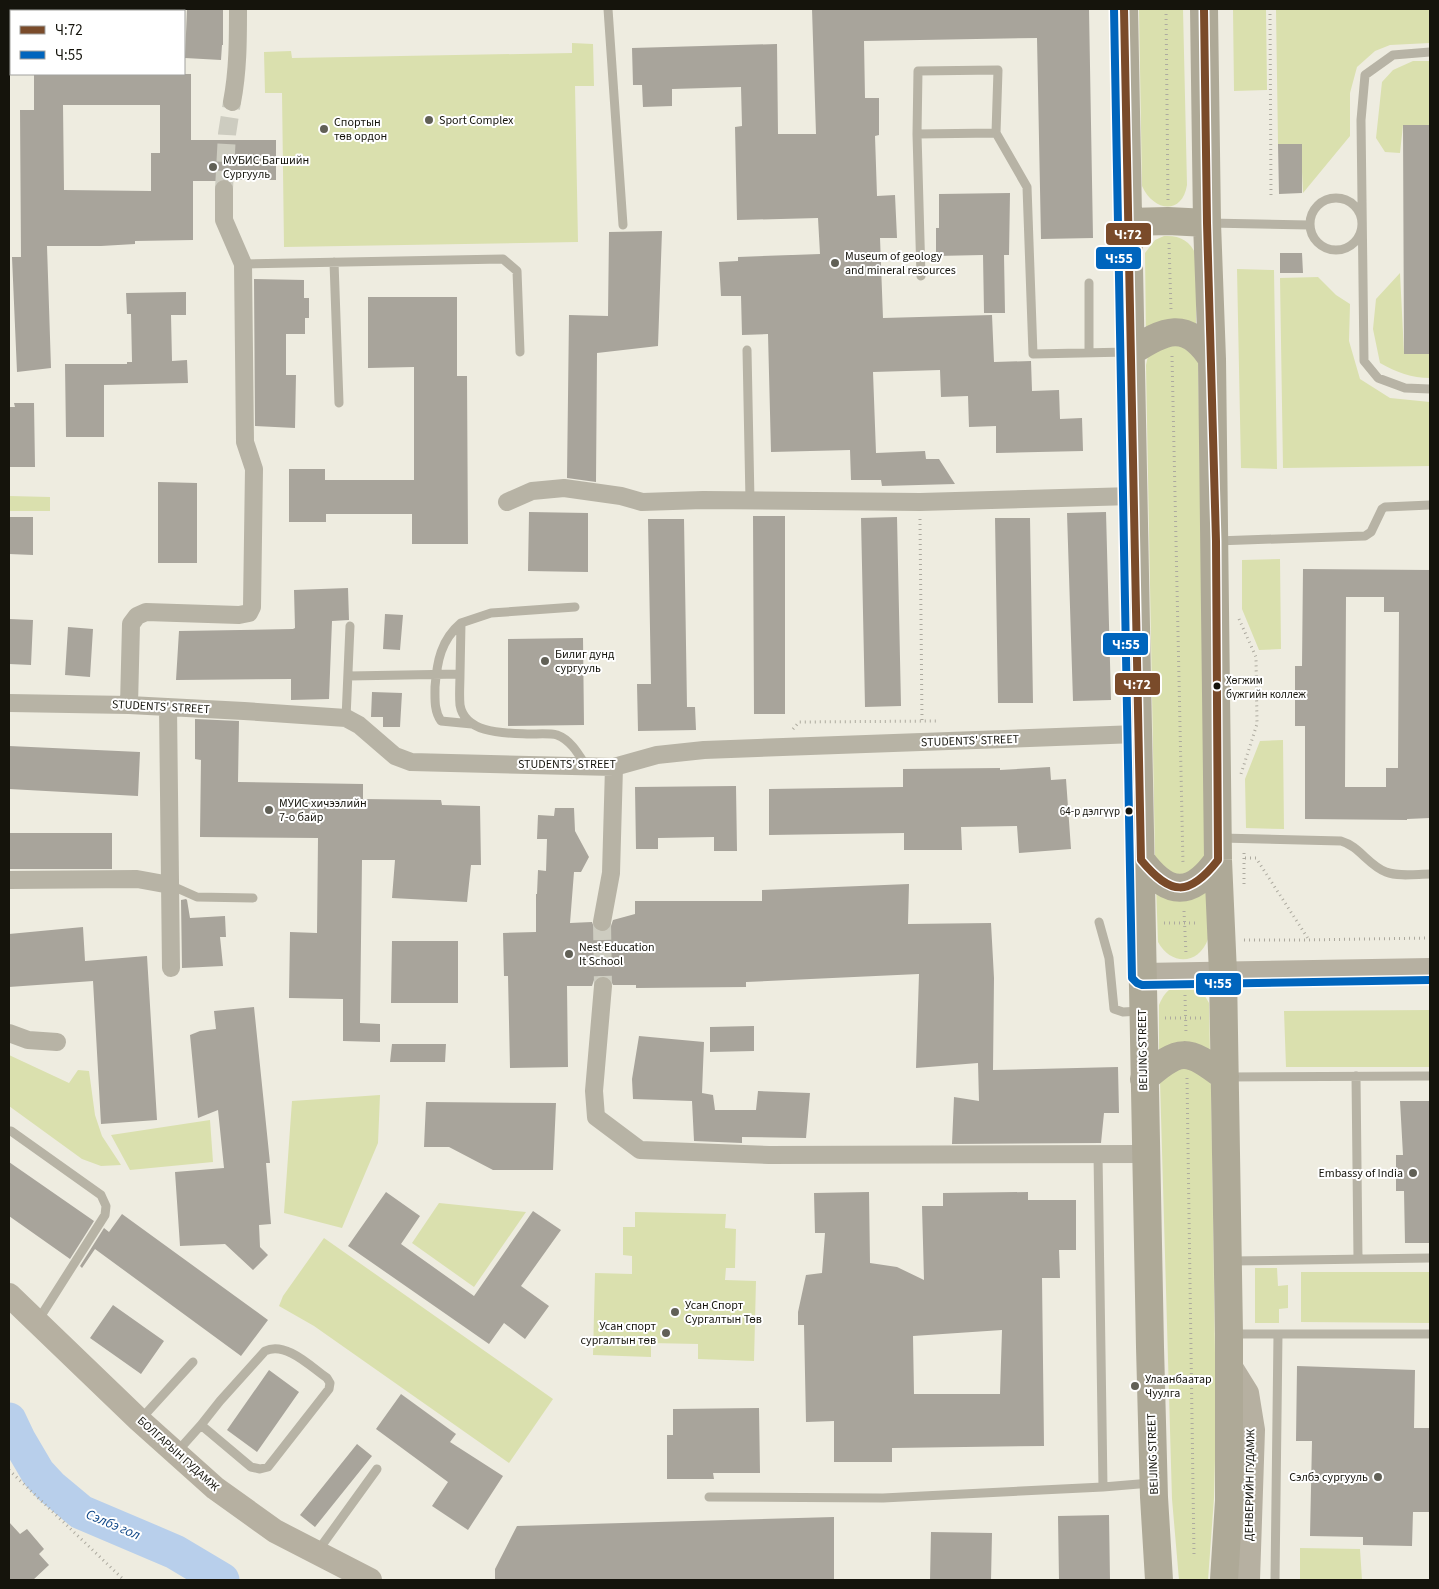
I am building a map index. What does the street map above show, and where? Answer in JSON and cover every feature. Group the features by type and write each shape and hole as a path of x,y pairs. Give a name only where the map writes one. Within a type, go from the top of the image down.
{"main road":[{"name":"BEIJING STREET","path":"1124,9 1142,975 1151,1015 1144,1080 1154,1490 1159,1580"},
{"path":"1204,9 1207,223 1216,541 1218,849 1223,973 1229,1334 1229,1501 1224,1580"},
{"path":"1128,222 1168,221 1207,223"},
{"path":"1131,352 1155,336 1171,332 1193,338 1212,359"},
{"path":"1141,860 1148,870 1162,881 1173,887 1184,888 1203,879 1218,849"},
{"path":"1144,1080 1177,1055 1195,1057 1225,1078"}],"street":[{"path":"232,102 237,80 238,9"},
{"path":"129,705 131,624 137,616 146,612 239,615 249,614 252,607 254,469 244,442 243,264 224,220 224,189"},
{"path":"507,502 532,491 564,488 621,496 642,502 920,502 1133,496"},
{"name":"STUDENTS' STREET","path":"9,703 129,705 346,718 359,725 395,756 411,762 614,767 657,755 704,750 1138,734"},
{"path":"168,707 171,968"},
{"path":"602,922 611,874 614,767"},
{"path":"9,880 137,879 170,885"},
{"path":"1142,975 1430,970"},
{"path":"603,986 594,1091 596,1117 640,1150 768,1155 1146,1154"},
{"path":"9,1033 28,1040 57,1042"},
{"name":"БОЛГАРЫН ГУДАМЖ","path":"9,1295 176,1454 215,1488 275,1531 370,1580"},
{"name":"ДЕНВЕРИЙН ГУДАМЖ","path":"1229,1364 1247,1393 1253,1430 1248,1580"}],"lane":[{"path":"608,9 623,225"},
{"path":"1430,52 1393,56 1366,75 1361,120 1364,361 1378,378 1405,388 1430,389"},
{"path":"921,276 917,134 918,72 998,70 996,133 1027,187 1033,354 1131,352"},
{"path":"917,134 996,133"},
{"path":"1335,197 1346,199 1354,205 1360,214 1362,224 1360,234 1355,243 1346,249 1336,251 1326,249 1317,243 1311,235 1309,225 1311,214 1316,206 1325,200 1335,197"},
{"path":"1207,223 1309,225"},
{"path":"243,264 503,259 517,271 520,352"},
{"path":"334,262 339,403"},
{"path":"1089,283 1089,353"},
{"path":"747,350 750,501"},
{"path":"1216,541 1365,536 1371,532 1384,507 1430,506"},
{"path":"575,607 491,613 461,623 451,632 437,660 434,702 441,721 472,724 484,729 512,733 556,735 569,743 586,766"},
{"path":"461,623 460,707 472,724"},
{"path":"346,718 350,626"},
{"path":"349,676 460,674"},
{"path":"1218,849 1341,841 1348,843 1385,872 1430,874"},
{"path":"170,885 197,897 253,898"},
{"path":"1099,922 1109,958 1114,1009 1123,1012 1151,1015"},
{"path":"1356,1076 1358,1259"},
{"path":"1225,1078 1430,1076"},
{"path":"11,1131 101,1195 106,1206 105,1215 37,1322"},
{"path":"1098,1154 1103,1487"},
{"path":"1228,1261 1430,1258"},
{"path":"1229,1334 1430,1334"},
{"path":"1275,1580 1278,1334"},
{"path":"176,1454 202,1426 220,1401 265,1351 270,1348 288,1351 327,1378 330,1383 329,1389 268,1467 260,1469 252,1467 202,1426"},
{"path":"140,1420 193,1362"},
{"path":"317,1552 377,1469"},
{"path":"708,1497 883,1498 1103,1487 1154,1490"}],"path":[{"path":"1166,9 1168,221 1186,963"},
{"path":"1270,9 1271,198"},
{"path":"920,502 922,721"},
{"path":"788,733 800,722 940,721"},
{"path":"1244,894 1245,858 1256,858 1309,940"},
{"path":"1157,923 1200,923"},
{"path":"1244,931 1244,940 1430,938"},
{"path":"1185,991 1194,1554"},
{"path":"1151,1015 1210,1018"},
{"path":"9,1470 124,1580"}],"green space":[{"path":"1139,9 1183,9 1187,185 1184,195 1179,202 1167,207 1153,201 1142,186"},
{"path":"1233,9 1266,9 1267,90 1234,91"},
{"path":"1276,9 1430,9 1430,43 1390,45 1375,51 1357,67 1350,93 1350,136 1303,193 1302,172 1294,160 1302,160 1302,144 1278,144"},
{"name":"Спортын төв ордон","path":"572,43 593,44 594,86 575,86 578,242 284,247 282,93 265,93 264,52 291,51 292,58 572,53"},
{"path":"1413,61 1430,61 1430,125 1403,125 1400,153 1385,152 1376,138 1382,82 1393,70"},
{"path":"1164,236 1174,236 1187,242 1196,255 1196,334 1146,338 1145,253 1155,240"},
{"path":"1237,269 1274,270 1277,469 1241,468"},
{"path":"1400,273 1404,353 1430,354 1430,378 1404,374 1380,363 1373,329 1376,299"},
{"path":"1318,277 1336,295 1350,304 1349,341 1360,379 1390,398 1430,402 1430,466 1283,468 1280,278"},
{"path":"1171,338 1198,359 1207,857 1182,883 1155,858 1146,365 1148,356"},
{"path":"9,496 50,497 50,511 9,511"},
{"path":"1280,559 1281,649 1259,650 1242,609 1242,560"},
{"path":"1283,740 1284,829 1246,828 1245,779 1260,741"},
{"path":"1207,884 1208,939 1204,948 1192,958 1184,959 1170,955 1158,942 1156,885"},
{"path":"1175,986 1191,986 1199,989 1209,1003 1210,1059 1159,1060 1159,1005 1165,994"},
{"path":"1430,1010 1430,1067 1286,1067 1284,1011"},
{"path":"9,1055 69,1083 78,1070 89,1071 95,1115 102,1136 121,1165 101,1166 82,1159 9,1106"},
{"path":"1176,1062 1210,1080 1211,1085 1216,1420 1214,1498 1208,1580 1179,1580 1172,1499 1160,1081"},
{"path":"380,1095 378,1143 342,1228 284,1213 292,1101"},
{"path":"210,1120 213,1162 130,1170 111,1135"},
{"path":"439,1203 526,1212 474,1287 412,1243"},
{"name":"Усан Спорт Сургалтын Төв","path":"635,1212 726,1214 725,1228 736,1229 735,1268 726,1268 725,1280 756,1281 754,1361 698,1359 698,1344 651,1343 651,1357 593,1355 595,1273 632,1274 632,1256 623,1255 623,1227 635,1227"},
{"path":"324,1238 553,1399 509,1463 314,1326 279,1306 283,1296"},
{"path":"1255,1268 1277,1268 1278,1286 1288,1285 1288,1308 1279,1309 1279,1323 1255,1323"},
{"path":"1301,1272 1430,1272 1430,1323 1301,1322"},
{"path":"1300,1548 1360,1549 1362,1580 1300,1580"}],"building":[{"path":"187,9 223,9 221,60 185,58"},
{"path":"812,9 1089,9 1093,238 1041,239 1037,38 864,41 865,98 879,98 879,135 875,136 877,196 895,195 897,238 880,238 883,318 992,315 994,362 1031,361 1032,391 1059,390 1060,419 1082,418 1083,451 996,453 996,426 969,427 968,396 941,397 940,370 873,372 876,453 925,451 926,459 939,459 955,484 882,486 881,480 851,480 850,450 771,452 768,334 742,335 741,296 721,296 719,262 738,261 738,257 820,254 818,218 737,220 735,127 742,126 741,87 672,89 672,106 643,107 642,85 633,85 632,48 777,44 778,134 816,134"},
{"name":"МУБИС Багшийн Сургууль","path":"191,74 191,140 276,140 276,180 230,180 224,178 218,181 193,181 193,240 135,241 135,244 101,246 47,246 51,368 17,372 12,257 21,257 20,110 34,110 34,75","holes":["63,105 160,105 160,153 151,153 151,191 64,190"]},
{"path":"1403,125 1430,125 1430,354 1404,354"},
{"path":"1278,144 1302,144 1302,193 1279,194"},
{"path":"1010,193 1009,255 1004,255 1005,313 984,313 983,255 936,256 936,228 939,228 939,194"},
{"path":"662,231 658,346 597,353 596,482 567,478 569,315 608,316 609,232"},
{"path":"1280,253 1302,253 1303,273 1280,273"},
{"path":"254,279 304,280 304,298 309,298 309,318 305,318 305,334 286,334 286,375 296,375 295,428 255,426"},
{"path":"186,292 186,315 171,315 172,361 187,360 188,383 104,385 104,437 66,437 65,364 127,364 127,362 132,362 131,314 127,314 126,293"},
{"path":"368,297 457,297 457,376 467,376 468,544 412,544 412,514 326,514 326,522 289,522 289,469 325,469 325,480 414,480 414,367 368,368"},
{"path":"14,403 34,403 35,467 9,467 9,407 15,407"},
{"path":"158,482 197,483 197,563 158,563"},
{"path":"529,512 588,513 588,572 528,571"},
{"path":"1106,512 1111,700 1073,701 1067,513"},
{"path":"753,516 785,516 785,714 754,714"},
{"path":"9,517 33,517 33,555 9,554"},
{"path":"897,517 901,706 865,707 861,518"},
{"path":"995,518 1030,518 1033,703 998,703"},
{"path":"648,519 684,519 687,707 695,707 696,730 638,731 637,684 651,684"},
{"path":"1303,569 1430,570 1430,818 1407,820 1305,819 1305,726 1295,726 1295,666 1302,666","holes":["1346,597 1384,597 1384,612 1399,612 1398,768 1386,768 1386,787 1345,787"]},
{"path":"348,588 349,620 332,621 329,699 291,700 291,679 176,680 179,631 293,629 295,628 294,590"},
{"path":"385,614 403,615 400,650 383,649"},
{"path":"9,619 33,620 31,665 9,664"},
{"path":"68,627 93,629 90,677 65,675"},
{"name":"Билиг дунд сургууль","path":"583,638 584,725 508,726 508,639"},
{"path":"372,692 402,693 400,727 383,727 383,717 371,717"},
{"path":"195,719 239,721 238,782 363,784 363,799 441,800 442,805 480,806 481,865 471,865 467,902 392,898 395,860 362,860 360,1023 380,1024 380,1042 343,1041 343,999 289,998 290,932 317,933 318,838 200,837 201,760 195,759"},
{"path":"9,746 140,752 138,796 9,789"},
{"path":"1050,767 1051,780 1066,779 1071,849 1019,853 1017,826 961,827 962,850 904,850 904,833 769,835 769,789 903,787 903,769 1000,768 1000,770"},
{"path":"736,786 737,851 714,851 714,837 658,838 658,849 636,849 635,787"},
{"path":"555,808 574,808 575,831 589,857 581,872 574,872 570,923 592,922 595,930 600,932 610,929 613,920 635,914 635,901 762,901 762,890 909,884 908,924 991,923 994,978 993,1070 1118,1067 1119,1113 1104,1113 1101,1143 952,1144 954,1097 979,1101 978,1063 916,1068 919,974 746,982 746,987 636,988 636,985 613,985 609,977 599,976 594,980 592,986 567,986 568,1067 510,1068 508,976 504,976 503,933 536,932 538,870 546,871 547,839 537,839 538,815 554,816"},
{"path":"9,833 112,833 112,869 9,869"},
{"path":"186,899 190,918 225,916 226,937 220,937 223,966 182,968 181,900"},
{"path":"83,927 85,961 147,956 157,1120 101,1124 93,981 9,987 9,934"},
{"path":"392,941 458,941 458,1003 391,1003"},
{"path":"254,1007 270,1163 266,1163 271,1224 259,1225 260,1247 268,1255 253,1270 225,1244 180,1246 175,1172 224,1168 218,1110 198,1118 190,1035 200,1031 216,1029 214,1011"},
{"path":"754,1026 754,1051 710,1052 710,1027"},
{"path":"639,1036 704,1042 702,1093 713,1095 715,1110 756,1110 758,1091 810,1093 806,1138 742,1137 742,1143 694,1141 692,1101 633,1099 632,1079"},
{"path":"392,1044 446,1044 445,1062 390,1062"},
{"name":"Embassy of India","path":"1400,1101 1430,1101 1430,1243 1405,1243 1404,1191 1396,1191 1396,1155 1403,1155"},
{"path":"426,1102 556,1103 553,1170 493,1170 449,1147 424,1147"},
{"path":"9,1162 94,1221 70,1259 9,1216"},
{"path":"386,1192 420,1216 401,1244 474,1296 533,1211 561,1230 521,1286 549,1306 525,1339 504,1323 489,1344 348,1246"},
{"path":"869,1192 870,1263 897,1267 924,1280 922,1206 943,1206 943,1193 1028,1192 1028,1200 1076,1200 1076,1250 1059,1250 1060,1278 1042,1278 1044,1446 892,1448 892,1462 834,1462 834,1421 806,1422 804,1325 798,1325 798,1312 806,1275 822,1273 825,1233 815,1233 814,1193","holes":["1002,1330 1000,1394 914,1394 913,1336"]},
{"path":"122,1214 268,1320 241,1356 95,1249 82,1268 80,1266 104,1228 109,1232"},
{"path":"113,1305 164,1341 141,1374 90,1338"},
{"path":"1297,1366 1415,1370 1414,1428 1430,1428 1430,1512 1413,1512 1412,1546 1363,1545 1363,1537 1310,1536 1312,1441 1296,1441"},
{"path":"269,1370 299,1392 257,1452 227,1430"},
{"path":"401,1394 456,1434 450,1442 503,1476 468,1530 432,1506 448,1482 376,1429"},
{"path":"759,1408 760,1473 713,1473 714,1479 667,1479 667,1435 673,1435 673,1409"},
{"path":"357,1444 372,1456 315,1527 300,1515"},
{"path":"1109,1515 1110,1580 1059,1580 1058,1516"},
{"path":"834,1517 834,1580 495,1580 495,1569 517,1526"},
{"path":"9,1522 20,1534 27,1529 44,1549 39,1554 49,1565 33,1580 9,1580"},
{"path":"931,1532 992,1533 991,1580 930,1580"}],"waterway":[{"name":"Сэлбэ гол","path":"9,1420 38,1473 51,1487 81,1512 175,1552 222,1580"}],"tunnel":[{"path":"224,189 227,134 232,102"},
{"path":"602,922 603,986"}],"transit line":[{"name":"Ч:55","path":"1114,9 1132,978 1142,985 1430,980"},
{"name":"Ч:72","path":"1124,9 1141,860 1162,880 1171,886 1180,887 1189,886 1198,881 1218,860 1216,541 1207,223 1204,9"}],"place":[{"name":"Sport Complex","path":"429,120"},
{"name":"Спортын төв ордон","path":"324,129"},
{"name":"МУБИС Багшийн Сургууль","path":"213,167"},
{"name":"Museum of geology and mineral resources","path":"835,263"},
{"name":"Билиг дунд сургууль","path":"545,661"},
{"name":"Хөгжим бүжгийн коллеж","path":"1217,686"},
{"name":"МУИС хичээлийн 7-о байр","path":"269,810"},
{"name":"64-р дэлгүүр","path":"1129,811"},
{"name":"Nest Education It School","path":"569,954"},
{"name":"Embassy of India","path":"1413,1173"},
{"name":"Усан Спорт Сургалтын Төв","path":"675,1312"},
{"name":"Усан спорт сургалтын төв","path":"666,1333"},
{"name":"Улаанбаатар Чуулга","path":"1135,1386"},
{"name":"Сэлбэ сургууль","path":"1378,1477"}]}
